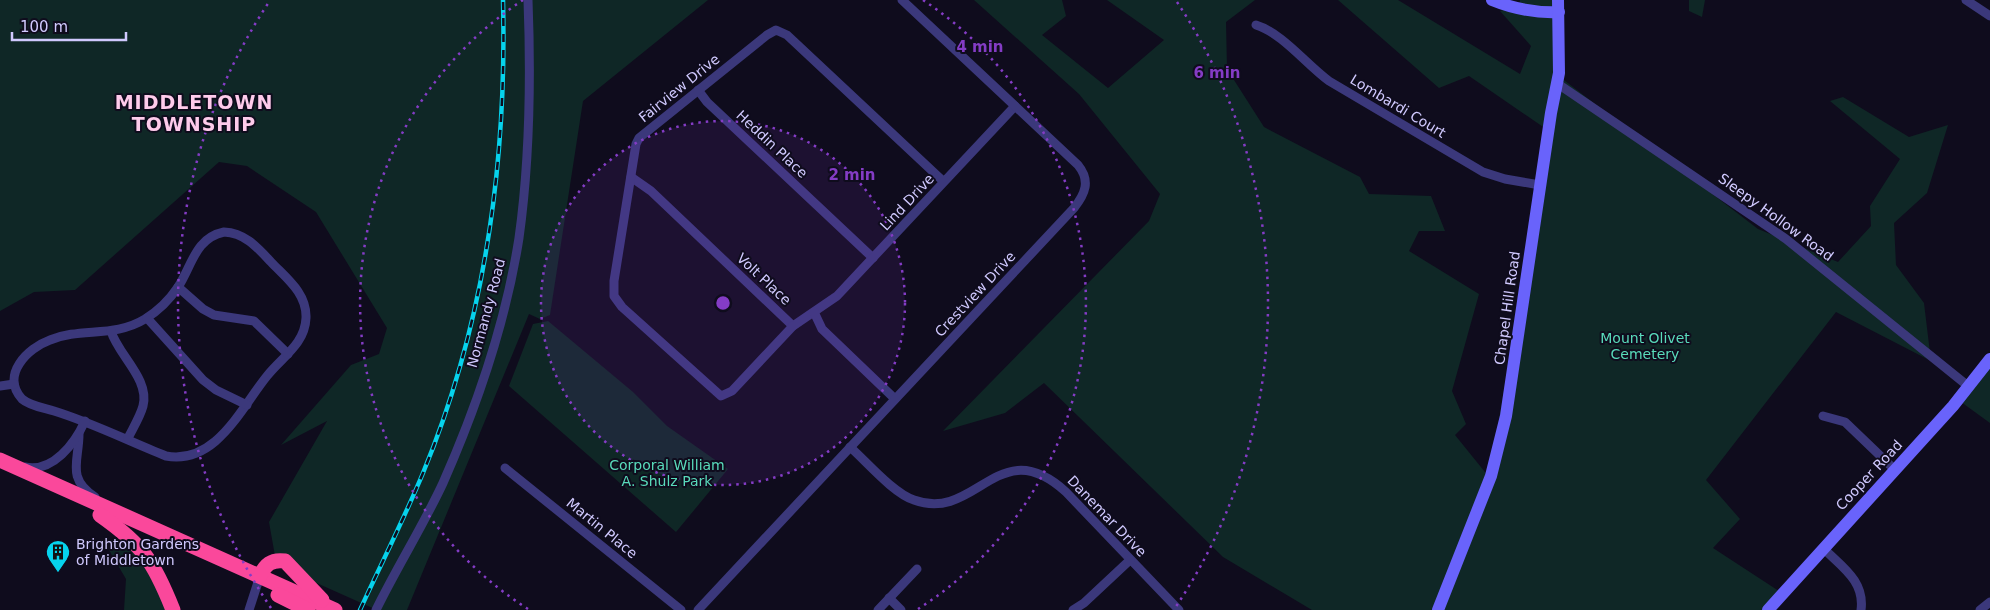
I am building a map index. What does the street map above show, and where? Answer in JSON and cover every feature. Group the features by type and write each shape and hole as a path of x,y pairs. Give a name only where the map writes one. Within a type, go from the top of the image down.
{"highway":[{"path":"1,464 120,513 259,581 308,610"},
{"path":"1,464 100,515 259,581 335,610"},
{"path":"100,515 126,533 145,553 162,581 173,610"},
{"path":"259,581 268,564 273,561 285,561 314,593 335,610"}],"street":[{"name":"Normandy Road","path":"376,610 444,481 485,373 505,304 518,239 528,151 530,101 528,0"},
{"name":"Crestview Drive","path":"698,610 1074,208 1084,193 1086,183 1082,170 902,0"},
{"path":"1492,0 1520,10 1538,13 1559,6"},
{"path":"1966,0 1990,16"},
{"name":"Chapel Hill Road","path":"1438,610 1476,517 1496,456 1510,397 1540,185 1558,84 1559,6"},
{"name":"Lombardi Court","path":"1256,25 1272,31 1314,70 1329,81 1465,162 1491,175 1540,185"},
{"name":"Fairview Drive","path":"793,326 732,391 721,396 622,307 614,296 614,281 634,151 639,138 768,34 776,30 787,35 944,182"},
{"name":"Sleepy Hollow Road","path":"1558,84 1786,239 1968,386"},
{"name":"Heddin Place","path":"698,90 707,102 873,258"},
{"name":"Lind Drive","path":"814,312 837,296 1015,106"},
{"name":"Volt Place","path":"631,177 651,192 793,326 814,312"},
{"path":"230,233 248,240 294,286 304,303 306,316 304,332 296,346 268,375 247,405 224,432 194,454 174,458 166,456 85,420 27,402 17,392 14,384 15,370 18,363 39,345 69,335 111,331 146,318 163,304 178,287 196,251 209,237 230,233"},
{"path":"178,287 203,310 214,316 254,321 288,354"},
{"path":"814,312 822,329 895,399"},
{"path":"146,318 203,380 216,390 247,405"},
{"path":"111,331 114,341 144,393 142,409 128,438"},
{"name":"Cooper Road","path":"1768,610 1990,359"},
{"path":"0,386 14,384"},
{"path":"1824,416 1845,422 1894,469"},
{"path":"85,420 79,434 75,464 78,478 90,493 120,513"},
{"path":"1,464 30,468 46,465 64,452 79,434"},
{"name":"Danemar Drive","path":"850,447 901,493 914,501 927,504 946,503 962,498 992,477 1006,472 1025,470 1039,473 1055,482 1066,492 1179,610"},
{"name":"Martin Place","path":"505,468 681,610"},
{"path":"1823,548 1854,578 1861,594 1861,610"},
{"path":"1073,610 1084,604 1130,560"},
{"path":"878,610 917,569"},
{"path":"249,610 259,581"},
{"path":"889,598 902,610"},
{"path":"1980,610 1990,602"}],"green space":[{"path":"0,0 708,0 583,101 550,315 540,319 529,314 407,610 377,610 283,568 275,556 269,522 327,421 281,445 351,365 379,354 387,328 316,212 247,166 219,162 75,290 34,292 0,311"},
{"name":"Mount Olivet Cemetery","path":"974,0 1062,0 1066,16 1042,35 1108,88 1164,40 1107,0 1255,0 1226,22 1227,69 1264,127 1360,177 1369,194 1431,196 1445,231 1419,231 1409,251 1479,294 1452,391 1466,424 1455,435 1489,477 1549,131 1469,76 1439,88 1338,0 1398,0 1520,74 1531,46 1500,11 1519,6 1520,0 1557,0 1556,74 1758,229 1838,262 1871,226 1870,206 1900,159 1830,101 1843,97 1909,137 1948,125 1927,193 1894,223 1896,265 1924,303 1931,361 1836,312 1706,480 1740,519 1713,548 1782,593 1767,610 1312,610 1223,557 1044,383 1005,413 943,431 1149,221 1160,194 1079,94"},
{"path":"1689,0 1705,0 1702,17 1689,11"},
{"name":"Corporal William A. Shulz Park","path":"548,321 633,392 667,426 728,469 676,532 509,386 533,324"},
{"path":"1990,358 1990,423 1957,399"},
{"path":"111,540 136,550 171,610 124,610 126,579 106,545"}],"railway":[{"path":"360,610 423,473 444,416 477,300 488,241 496,181 501,121 503,0"}],"place":[{"name":"Brighton Gardens of Middletown","path":"58,573"}],"district":[{"name":"MIDDLETOWN TOWNSHIP","path":"194,113"}]}
